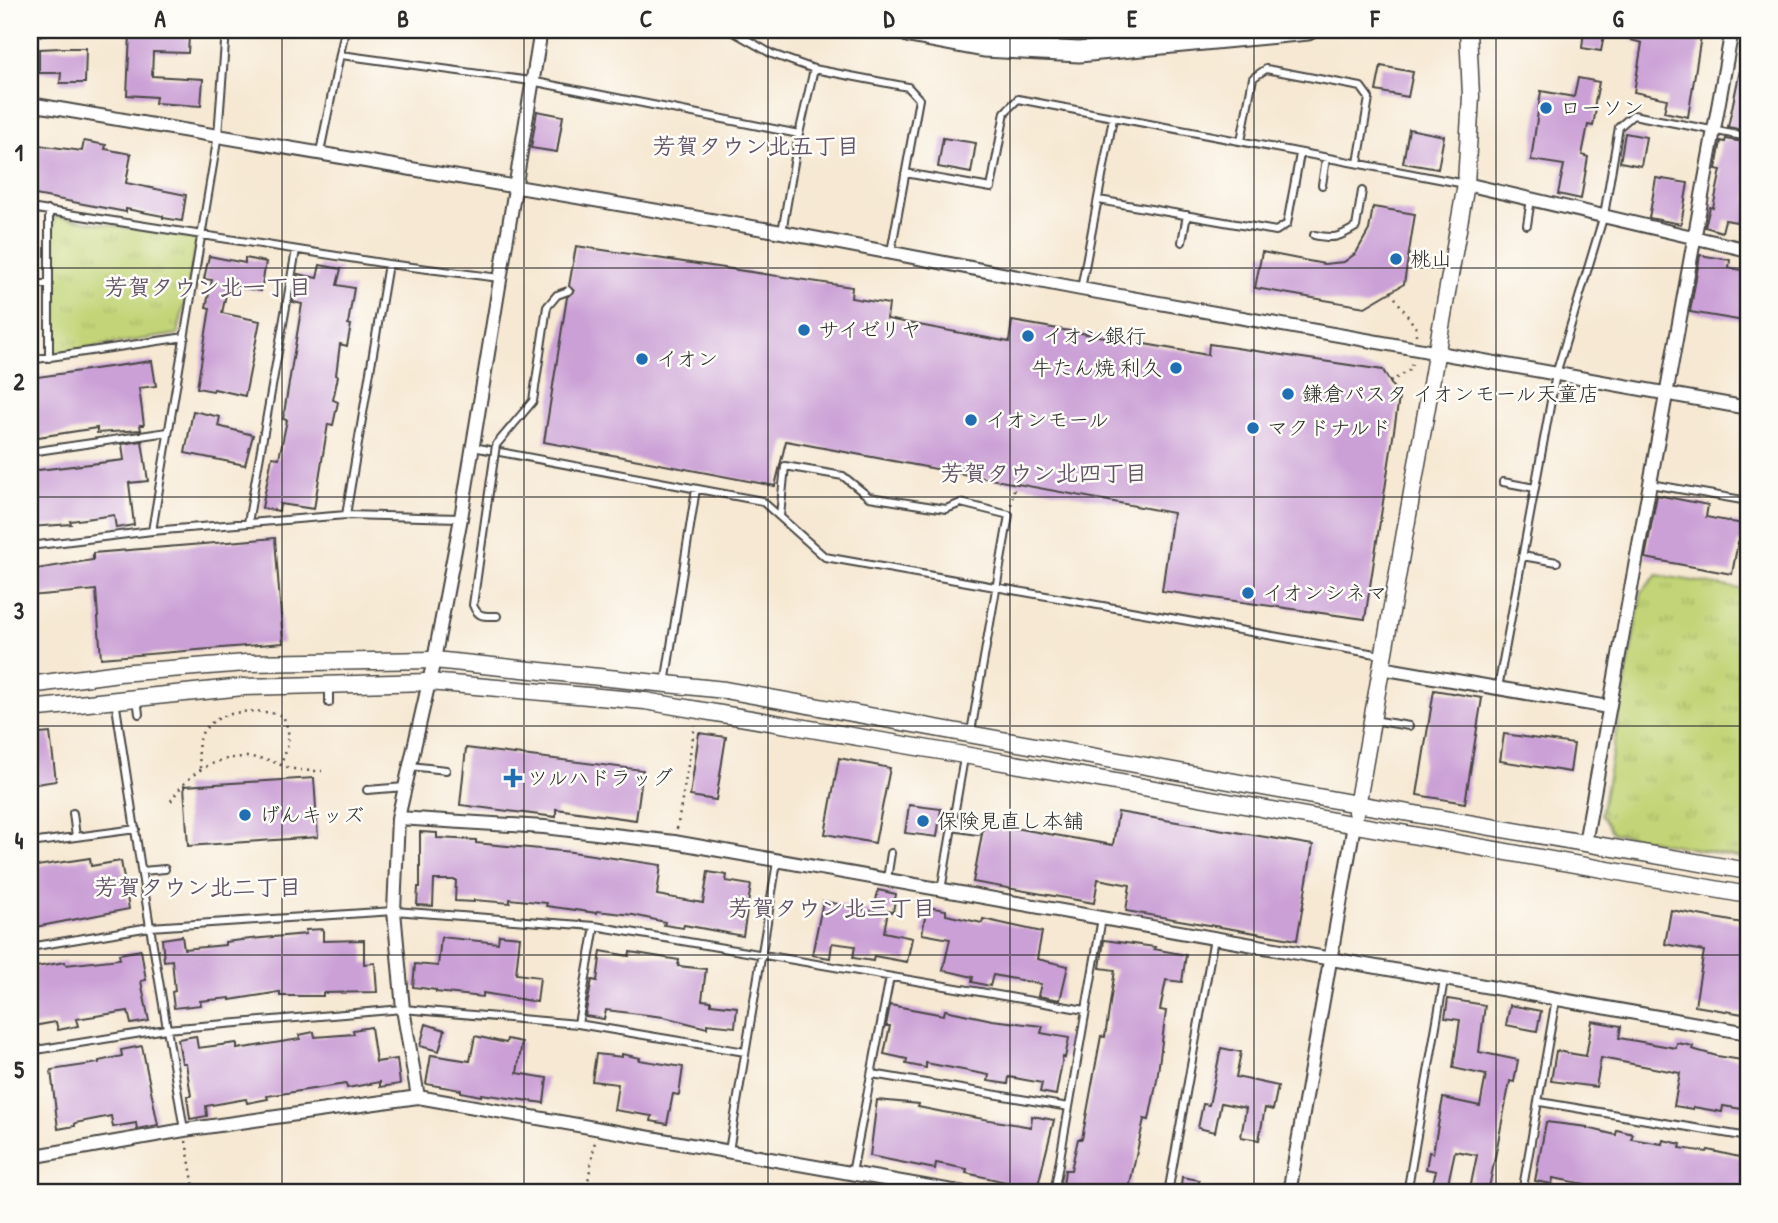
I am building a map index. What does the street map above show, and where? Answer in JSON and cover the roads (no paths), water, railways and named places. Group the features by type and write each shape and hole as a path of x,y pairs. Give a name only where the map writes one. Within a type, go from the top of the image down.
{"main road":[{"path":"904,30 985,47 1079,52 1308,30"}],"street":[{"path":"418,1097 403,1009 389,881 398,818 434,660 461,518 541,30"},
{"path":"1289,1193 1466,184 1471,96 1468,30"},
{"path":"1585,843 1732,30"},
{"path":"30,104 782,232 1081,289 1748,408"},
{"path":"1466,184 1748,250"},
{"path":"30,685 119,673 246,663 434,660 725,690 1357,804 1748,871"},
{"path":"1382,662 1498,688 1608,708"},
{"path":"30,709 115,698 243,687 429,682 645,701 1748,895"},
{"path":"398,818 544,827 674,842 1748,1033"},
{"path":"30,1157 184,1130 418,1097 964,1193"}],"lane":[{"path":"30,33 53,30"},
{"path":"152,531 218,135 226,30"},
{"path":"320,152 345,30"},
{"path":"730,30 772,54 814,69 908,87 919,99 891,252"},
{"path":"341,55 531,81 799,134"},
{"path":"782,232 799,134 814,69"},
{"path":"1241,141 1253,78 1266,69 1362,87 1369,98 1358,163"},
{"path":"905,173 991,188 1005,112 1018,99 1466,184"},
{"path":"1498,688 1556,374 1604,215 1619,127 1633,115 1714,128 1748,137"},
{"path":"1081,289 1113,118"},
{"path":"1099,200 1276,231 1287,224 1300,154"},
{"path":"1322,185 1326,158"},
{"path":"1314,234 1332,239 1356,227 1362,191"},
{"path":"1527,225 1531,199"},
{"path":"30,208 388,264 502,279"},
{"path":"49,210 49,358"},
{"path":"1182,242 1187,215"},
{"path":"248,523 296,250"},
{"path":"346,515 388,264"},
{"path":"30,285 48,284"},
{"path":"497,616 481,616 476,613 473,605 496,445 533,401 547,307 557,295 568,291"},
{"path":"30,360 185,337"},
{"path":"30,452 169,432"},
{"path":"473,447 762,501 825,557 996,587 1382,662"},
{"path":"780,516 785,466 843,476 869,497 946,509 961,503 1009,515 971,734"},
{"path":"1503,482 1535,488"},
{"path":"1648,483 1748,500"},
{"path":"665,684 696,489"},
{"path":"30,546 152,531 346,515 461,518"},
{"path":"1522,556 1558,562"},
{"path":"328,685 329,703"},
{"path":"136,696 139,714"},
{"path":"115,698 149,927 184,1130"},
{"path":"1372,720 1409,726"},
{"path":"941,890 964,755"},
{"path":"410,766 446,770"},
{"path":"366,790 405,787"},
{"path":"73,813 76,837"},
{"path":"952,827 978,831"},
{"path":"30,843 136,829"},
{"path":"887,881 891,853"},
{"path":"729,1151 777,862"},
{"path":"142,871 165,869"},
{"path":"30,947 149,927 394,911 595,926 1085,1010"},
{"path":"1054,1193 1102,918"},
{"path":"578,1024 595,926"},
{"path":"1168,1193 1214,937"},
{"path":"852,1173 890,976"},
{"path":"1407,1193 1444,980"},
{"path":"1522,1193 1556,999"},
{"path":"30,1051 166,1029 403,1009 578,1024 745,1052"},
{"path":"872,1074 1069,1107"},
{"path":"1539,1102 1748,1137"}],"place":[{"name":"ローソン","path":"1546,108"},
{"name":"桃山","path":"1396,259"},
{"name":"サイゼリヤ","path":"804,330"},
{"name":"イオン銀行","path":"1028,336"},
{"name":"イオン","path":"642,359"},
{"name":"牛たん焼 利久","path":"1176,368"},
{"name":"鎌倉パスタ イオンモール天童店","path":"1288,394"},
{"name":"イオンモール","path":"971,420"},
{"name":"マクドナルド","path":"1253,428"},
{"name":"イオンシネマ","path":"1248,593"},
{"name":"ツルハドラッグ","path":"513,778"},
{"name":"げんキッズ","path":"245,815"},
{"name":"保険見直し本舗","path":"923,821"}],"district":[{"name":"芳賀タウン北五丁目","path":"756,146"},
{"name":"芳賀タウン北一丁目","path":"208,287"},
{"name":"芳賀タウン北四丁目","path":"1044,473"},
{"name":"芳賀タウン北二丁目","path":"198,887"},
{"name":"芳賀タウン北三丁目","path":"832,908"}]}
